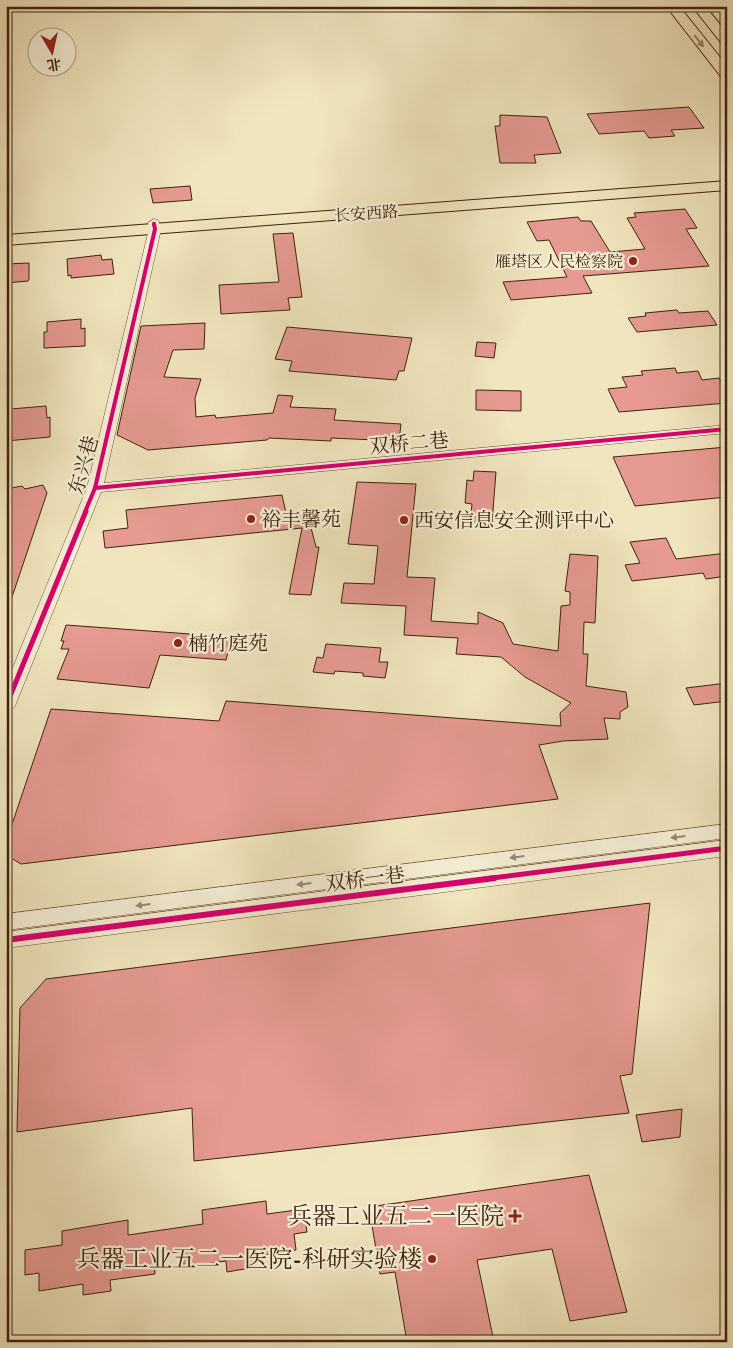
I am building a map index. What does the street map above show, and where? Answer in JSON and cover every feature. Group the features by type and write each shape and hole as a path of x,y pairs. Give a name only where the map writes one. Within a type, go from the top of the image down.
{"main road":[{"path":"672,6 727,76"},
{"path":"698,6 727,41"},
{"name":"长安西路","path":"6,240 727,179"},
{"name":"长安西路","path":"6,233 155,226 727,186"}],"street":[{"name":"东兴巷","path":"6,706 95,488 155,226"},
{"name":"双桥二巷","path":"95,488 727,429"},
{"name":"双桥一巷","path":"6,922 727,831"},
{"name":"双桥一巷","path":"6,940 727,848"}],"building":[{"path":"689,107 704,128 671,130 675,136 649,138 644,131 599,134 587,114"},
{"path":"500,115 547,117 561,153 534,155 536,163 500,163 495,126 500,126"},
{"path":"190,186 192,200 153,203 150,189"},
{"path":"685,209 697,228 686,229 709,266 583,276 592,293 511,300 503,282 567,277 549,240 537,241 527,222 578,217 581,221 591,221 610,252 645,249 627,218 636,217 634,213"},
{"path":"293,233 302,297 288,298 290,310 221,314 219,285 279,282 273,234"},
{"path":"101,255 102,260 112,259 114,274 71,278 71,275 68,276 67,259"},
{"path":"29,263 28,281 6,283 6,264"},
{"path":"677,310 679,313 708,311 717,325 637,332 628,318 646,316 645,313"},
{"path":"81,319 81,329 85,328 85,346 44,348 44,332 47,332 47,322"},
{"path":"205,323 204,349 173,350 164,377 201,379 195,398 196,417 215,415 216,418 273,413 278,395 293,396 290,407 336,409 334,420 401,424 399,441 331,438 331,441 269,438 267,440 148,450 117,435 141,326"},
{"path":"287,327 412,338 404,371 399,371 396,380 289,371 292,361 275,359"},
{"path":"477,342 496,343 494,358 475,356"},
{"path":"675,368 677,373 698,371 702,380 719,378 727,392 727,403 619,412 608,389 627,387 622,377 643,375 641,371"},
{"path":"476,390 521,391 521,411 476,410"},
{"path":"46,406 47,418 50,417 50,437 6,441 6,421 9,421 11,409"},
{"path":"727,447 727,497 635,506 613,457"},
{"path":"474,471 496,472 492,523 470,522 472,504 465,503 467,480 473,481"},
{"path":"357,482 416,484 407,577 435,578 431,621 478,624 478,612 503,623 513,644 558,651 561,606 570,605 570,592 565,591 570,554 598,556 595,623 584,622 583,654 588,654 586,686 626,692 628,707 620,712 620,719 604,718 608,739 563,741 539,745 558,799 21,864 6,855 6,842 51,709 219,721 226,701 561,726 560,713 571,703 525,677 501,657 456,654 458,638 404,635 406,606 341,603 344,583 374,584 378,546 348,544"},
{"path":"43,485 47,493 9,606 6,605 6,489 22,486 25,489"},
{"name":"裕丰馨苑","path":"282,495 286,513 306,512 306,508 316,547 319,547 311,595 289,594 302,528 105,548 103,531 128,528 126,510"},
{"path":"666,538 676,559 727,553 727,576 706,579 703,573 632,581 625,565 640,563 630,542"},
{"path":"66,625 232,637 226,660 160,655 149,688 57,679 69,649 61,649 64,641 61,641"},
{"path":"326,644 381,648 379,662 388,662 385,678 363,676 363,673 335,671 334,674 313,672 317,657 323,658"},
{"path":"727,683 727,701 694,705 686,688"},
{"path":"650,903 632,1074 620,1076 629,1113 194,1161 192,1108 17,1132 20,1008 46,979"},
{"path":"682,1109 680,1137 642,1142 636,1115"},
{"name":"兵器工业五二一医院-科研实验楼","path":"589,1175 627,1312 570,1321 552,1249 477,1260 494,1342 407,1342 395,1272 380,1274 369,1207"},
{"path":"266,1201 267,1214 304,1209 307,1232 294,1234 296,1250 254,1256 256,1267 227,1272 226,1261 184,1267 183,1251 154,1256 155,1274 110,1280 111,1291 83,1295 83,1284 39,1291 39,1273 25,1275 25,1250 62,1245 62,1231 128,1220 128,1235 203,1224 202,1210"}],"cycle path":[{"path":"6,706 95,488 155,229 154,223"},
{"path":"95,488 727,429"},
{"path":"6,940 727,848"}],"place":[{"name":"雁塔区人民检察院","path":"633,261"},
{"name":"裕丰馨苑","path":"251,519"},
{"name":"西安信息安全测评中心","path":"404,520"},
{"name":"楠竹庭苑","path":"178,643"},
{"name":"兵器工业五二一医院","path":"515,1216"},
{"name":"兵器工业五二一医院-科研实验楼","path":"432,1259"}]}
